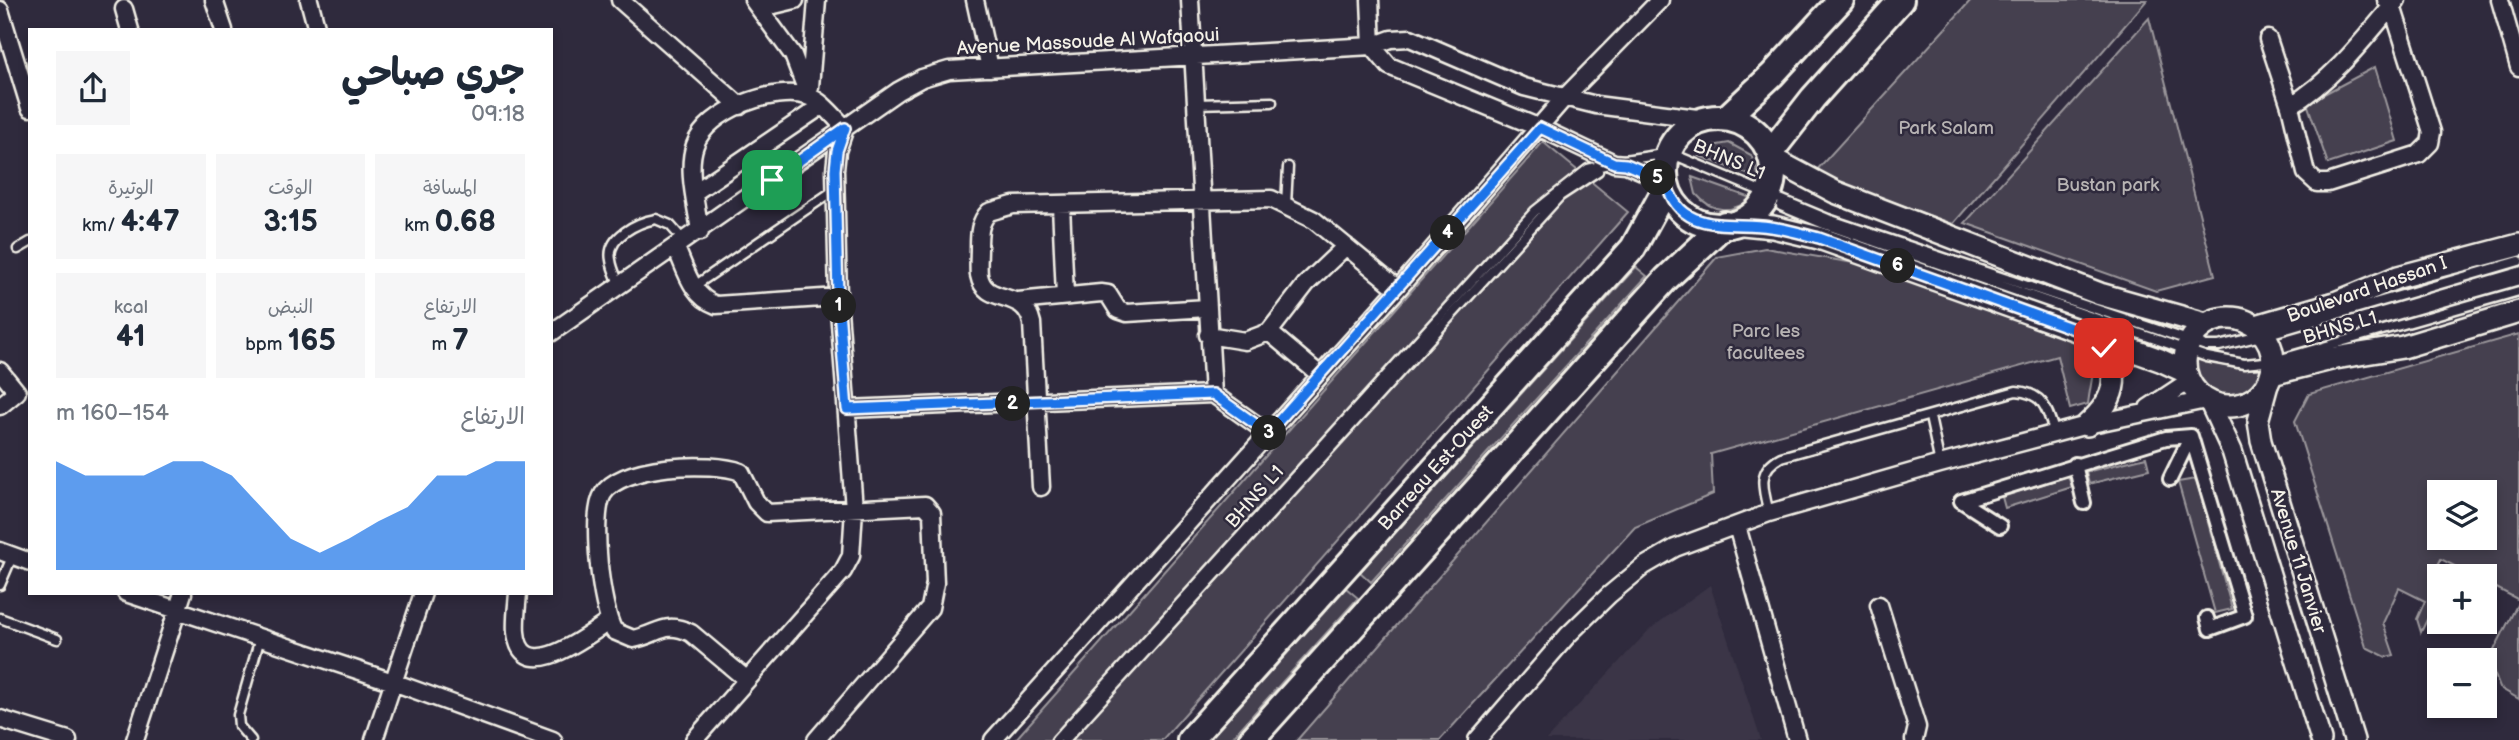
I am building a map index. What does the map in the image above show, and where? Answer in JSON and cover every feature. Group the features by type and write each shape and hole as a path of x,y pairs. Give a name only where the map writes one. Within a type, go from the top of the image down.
{"main road":[{"path":"1715,118 1772,75 1840,0"},
{"path":"1771,156 1813,98 1901,0"},
{"path":"1251,740 1666,279 1729,224 1755,212 1768,197 1771,156 1765,143 1748,126 1715,118"},
{"name":"Barreau Est-Ouest","path":"1190,740 1633,248 1679,136 1715,118"},
{"path":"1771,156 1835,192 2100,294 2206,324 2233,318 2260,331 2272,372"},
{"path":"1667,170 1685,214 1712,226 1729,224 1773,227 1819,238 2096,337 2188,377 2208,401 2220,405 2243,404 2254,399 2272,372 2403,347 2519,312"},
{"name":"Boulevard Hassan I","path":"2260,331 2398,276 2519,245"},
{"path":"2188,377 2189,345 2206,324"},
{"path":"2087,425 2107,406 2114,383 2110,359 2096,337"}],"street":[{"path":"214,0 223,28"},
{"path":"309,0 316,28"},
{"path":"620,0 740,106"},
{"path":"753,0 774,5 795,0"},
{"path":"694,740 843,571 851,556 854,509 838,297 836,188 837,151 845,128 816,101 793,55 753,0"},
{"path":"816,101 817,0"},
{"path":"975,0 990,68"},
{"path":"1190,0 1213,394"},
{"path":"1370,0 1372,46 1388,66 1620,163 1667,170"},
{"path":"993,740 1398,289 1565,97 1660,0"},
{"path":"2500,0 2515,41 2519,68"},
{"path":"2290,106 2326,80 2392,2"},
{"path":"2268,39 2290,106 2306,173 2318,183 2341,179 2425,149 2432,132 2392,2"},
{"path":"124,9 129,28"},
{"path":"0,10 28,101"},
{"name":"Avenue Massoude Al Wafqaoui","path":"553,332 681,245 845,128 922,78 949,71 1372,46 1391,38 1410,38 1524,87 1634,111 1715,118"},
{"path":"699,232 692,156 698,139 719,118 757,97 790,94 816,101"},
{"path":"695,192 816,101"},
{"path":"1207,308 1127,313 1118,310 1108,294 1018,301 996,296 982,285 979,244 983,218 997,207 1258,198 1286,205 1314,220 1398,289"},
{"path":"1061,205 1065,296"},
{"path":"681,245 693,287 708,302 716,305 838,297"},
{"path":"1208,335 1245,341 1269,332 1306,284 1346,246"},
{"path":"1018,301 1030,312 1032,323 1041,487"},
{"path":"1269,332 1320,376"},
{"path":"0,371 23,388 0,406"},
{"name":"Avenue 11 Janvier","path":"2272,372 2258,421 2261,441 2354,740"},
{"path":"2143,412 2188,377"},
{"path":"847,409 1213,394 1268,433"},
{"path":"1477,740 1568,635 1628,579 1675,548 1769,513 1940,464 2087,425 2208,401"},
{"name":"Avenue 11 Janvier","path":"2208,401 2232,451 2321,740"},
{"path":"2000,526 1961,501 2166,438 2191,436"},
{"path":"2170,479 2191,436"},
{"path":"2191,436 2245,617 2210,629 2207,618"},
{"path":"2075,464 2084,503"},
{"path":"747,680 681,628 666,627 640,638 625,638 614,631 608,622 598,533 600,503 608,489 626,476 660,468 720,466 741,472 757,502 767,513 920,503 929,509 934,597 923,619 816,740"},
{"path":"1737,526 1797,740"},
{"path":"6,554 28,561"},
{"path":"132,595 393,682 553,740"},
{"path":"135,740 182,595"},
{"path":"374,740 422,595"},
{"path":"518,595 516,634 521,646 536,657 549,657 564,651 608,622"},
{"path":"1879,605 1917,727 1914,740"},
{"path":"0,719 68,740"}],"lane":[{"path":"1196,104 1272,102"},
{"name":"BHNS L1","path":"1065,740 1560,196 1593,173 1642,155 1667,170 1677,160 1768,197 1824,224 2189,345 2221,361 2272,372 2519,292"},
{"name":"BHNS L1","path":"1056,740 1535,211 1588,169 1620,163"},
{"path":"1286,205 1288,167"},
{"path":"693,287 836,188"},
{"path":"620,286 610,259 620,236 656,219 670,225 681,245"},
{"path":"18,249 28,243"},
{"name":"BHNS L1","path":"2189,345 2219,346 2260,331 2519,261"},
{"path":"1769,513 1762,477 1770,463 1781,457 2016,391 2030,392 2045,402 2055,434"},
{"path":"1930,417 1940,464"},
{"path":"0,585 6,554"},
{"path":"0,618 57,639"},
{"path":"251,740 239,726 238,715 260,638"}],"shaded area":[{"path":"1710,585 1761,740 1546,740 1650,629"}],"green space":[{"name":"Park Salam","path":"1971,0 2147,0 1953,224 1814,173"},
{"name":"Bustan park","path":"2149,18 2215,275 2156,291 1965,223"},
{"path":"2375,67 2397,141 2328,164 2307,103"},
{"path":"1543,142 1628,212 1162,740 1015,740"},
{"path":"1729,143 1751,155 1760,179 1699,156 1712,146"},
{"path":"1692,177 1751,198 1730,209 1716,208 1696,194"},
{"name":"Parc les facultees","path":"1765,248 1895,270 2064,335 2085,350 2093,362 2088,404 2070,409 2057,356 1711,454 1713,494 1635,527 1440,740 1297,740 1717,257"},
{"path":"1636,267 1647,276 1371,582 1360,572"},
{"path":"2519,334 2519,600 2497,588 2497,564 2451,564 2441,559 2438,564 2427,564 2427,620 2421,632 2417,619 2425,601 2399,588 2383,623 2394,655 2386,657 2366,647 2295,421 2309,394"},
{"path":"2196,359 2239,369 2263,369 2256,382 2246,390 2235,395 2223,395 2212,392 2204,385 2198,374"},
{"path":"2146,457 2149,469 2089,484 2086,472"},
{"path":"2068,476 2072,487 2005,508 2002,497"},
{"path":"2196,479 2232,609 2215,613 2178,482"},
{"path":"1346,588 1358,598 1230,740 1209,740"},
{"path":"2519,601 2519,699 2500,688 2495,648"}],"route":[{"path":"772,180 845,128 837,151 835,170 838,297 847,409 1213,394 1268,433 1540,128 1614,163 1626,164 1666,181 1674,201 1685,214 1700,222 1712,226 1733,223 1773,227 1819,238 2096,337 2104,348"}]}
